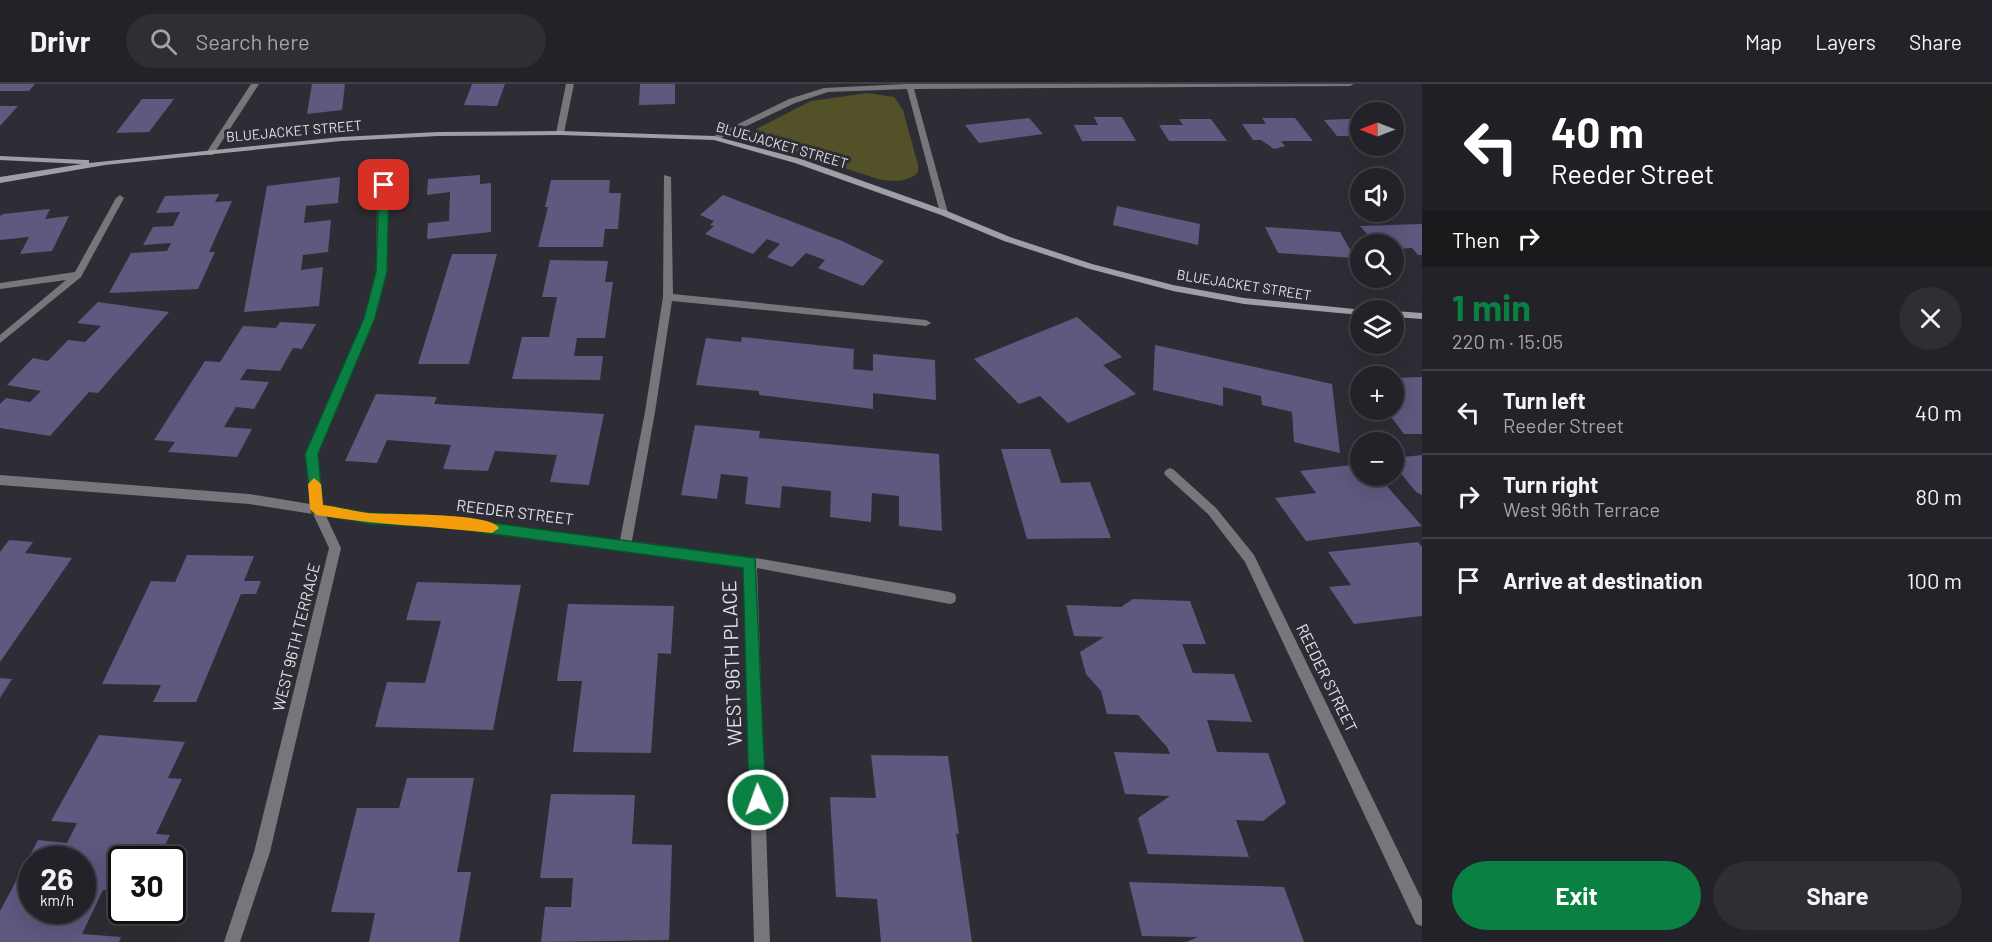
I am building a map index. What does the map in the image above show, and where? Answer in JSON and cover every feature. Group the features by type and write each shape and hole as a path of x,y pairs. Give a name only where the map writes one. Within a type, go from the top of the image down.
{"street":[{"path":"210,153 255,84"},
{"path":"560,133 570,84"},
{"path":"714,138 792,101 827,90 910,85 1350,84"},
{"path":"910,85 944,213"},
{"name":"BLUEJACKET STREET","path":"0,180 105,164 356,138 438,134 560,133 714,138 798,161 1089,266 1173,288 1244,301 1350,311"},
{"name":"BLUEJACKET STREET","path":"0,158 105,164"},
{"name":"WEST 96TH TERRACE","path":"232,942 262,852 335,548 316,509 311,454 369,318 381,272 381,208 386,170"},
{"path":"625,545 650,412 668,297 668,177"},
{"path":"0,340 78,275 120,198"},
{"path":"0,286 78,275"},
{"path":"668,297 926,323"},
{"path":"1404,315 1422,316"},
{"name":"REEDER STREET","path":"1170,473 1212,511 1250,559 1422,918"},
{"name":"REEDER STREET","path":"0,480 249,499 370,518 441,521 750,562 950,598"},
{"name":"WEST 96TH PLACE","path":"750,562 762,942"}],"shaded area":[{"path":"868,93 894,97 903,110 918,165 918,172 914,176 901,181 881,180 755,139 750,135 758,128 811,101"}],"building":[{"path":"0,84 35,84 29,91 0,91"},
{"path":"312,84 345,84 342,110 307,114"},
{"path":"472,84 505,84 497,106 464,105"},
{"path":"640,84 675,84 675,104 639,105"},
{"path":"142,99 174,99 149,132 116,133"},
{"path":"0,106 18,106 0,126"},
{"path":"1094,117 1122,117 1136,141 1082,141 1074,125 1098,125"},
{"path":"1029,118 1043,134 979,143 965,125"},
{"path":"1262,118 1295,118 1313,141 1281,141 1285,146 1274,149 1261,140 1253,140 1242,124 1266,124"},
{"path":"1179,119 1211,119 1227,141 1169,141 1159,125 1183,125"},
{"path":"1350,119 1350,136 1337,136 1324,120"},
{"path":"480,175 480,184 491,183 491,232 427,239 428,223 449,221 450,192 427,195 428,179"},
{"path":"340,177 338,203 306,206 304,223 331,220 328,252 303,255 301,270 323,267 319,306 244,312 267,186"},
{"path":"551,180 610,180 609,193 621,193 618,229 605,229 603,247 538,247 548,207 545,207"},
{"path":"219,194 215,202 232,201 209,252 215,252 198,289 109,293 131,253 167,251 171,243 143,245 153,227 173,226 180,212 156,213 165,196"},
{"path":"723,195 842,241 884,261 863,286 818,268 825,260 806,253 792,267 767,257 780,244 767,239 753,254 705,234 714,226 710,225 714,221 700,215"},
{"path":"1117,206 1200,224 1198,245 1113,225"},
{"path":"50,209 45,219 69,216 52,251 20,254 29,237 0,240 0,216 3,214"},
{"path":"1422,224 1422,255 1418,255 1412,248 1404,248 1404,234 1367,234 1360,226"},
{"path":"1265,227 1340,232 1350,249 1350,258 1278,253"},
{"path":"452,254 497,254 469,364 418,364"},
{"path":"550,260 608,261 605,282 613,282 605,338 577,338 574,356 603,356 600,380 512,379 522,337 549,337 557,297 542,297"},
{"path":"98,302 169,312 98,393 89,392 50,436 0,428 0,404 6,398 30,402 41,391 7,385 33,358 48,361 68,340 85,342 101,326 77,323"},
{"path":"1077,317 1122,357 1103,365 1136,394 1068,423 1040,396 1019,404 974,359"},
{"path":"280,322 316,324 302,349 293,348 280,371 247,369 240,380 269,382 254,409 236,407 224,427 252,429 237,457 168,452 175,442 154,440 205,361 220,362 243,326 276,328"},
{"path":"742,337 854,349 853,369 873,371 873,354 935,360 936,400 873,393 873,409 759,395 759,391 696,385 706,338 741,342"},
{"path":"1155,345 1332,384 1340,453 1294,442 1292,412 1262,405 1261,396 1223,387 1223,406 1153,390"},
{"path":"1422,377 1422,434 1404,434 1394,420 1404,420 1404,378"},
{"path":"376,394 437,397 434,404 604,414 589,485 550,482 557,455 495,451 488,471 443,469 451,445 387,440 377,463 345,461"},
{"path":"695,425 760,431 759,438 939,454 942,531 899,526 899,496 872,493 871,522 830,517 831,491 782,486 780,508 745,504 748,477 721,474 717,499 681,495"},
{"path":"1001,449 1050,449 1061,483 1090,482 1111,538 1027,539"},
{"path":"1422,455 1422,495 1416,492 1404,477 1404,457"},
{"path":"1350,465 1350,486 1387,486 1422,526 1306,541 1275,498 1316,493 1300,471"},
{"path":"9,540 33,542 25,553 72,558 0,662 0,552"},
{"path":"1418,542 1422,547 1422,616 1354,624 1329,587 1351,585 1328,552"},
{"path":"187,555 254,556 244,581 261,581 256,594 241,594 196,702 153,702 161,685 102,684 151,581 175,582"},
{"path":"417,582 521,585 493,730 375,727 387,682 425,683 441,621 406,620"},
{"path":"1133,599 1190,601 1206,644 1182,644 1193,673 1234,674 1252,722 1207,720 1217,752 1268,753 1286,803 1263,821 1236,820 1249,857 1148,854 1138,818 1170,796 1125,794 1114,752 1170,754 1167,747 1138,715 1107,714 1101,691 1086,674 1080,652 1104,637 1074,636 1066,605 1121,607"},
{"path":"568,604 674,606 671,654 658,653 651,753 573,752 582,681 557,681"},
{"path":"0,678 12,679 0,698"},
{"path":"99,735 185,742 168,778 182,779 156,834 170,835 165,846 108,846 108,890 103,890 96,905 96,846 35,846 38,840 67,843 77,823 51,821"},
{"path":"871,755 948,756 959,834 956,833 972,942 881,942 877,899 836,897 830,797 876,798"},
{"path":"407,778 474,778 457,872 471,872 459,942 369,942 375,913 331,912 357,808 399,808"},
{"path":"551,794 635,795 632,844 672,845 669,940 541,942 545,907 571,907 573,878 540,878"},
{"path":"18,877 18,924 87,924 82,934 121,937 119,942 0,942 0,911"},
{"path":"1129,882 1284,887 1304,942 1186,942 1198,937 1142,936"}],"slow traffic":[{"path":"314,484 316,509 370,518 441,521 492,528"}],"route":[{"path":"384,185 381,208 381,272 369,318 311,454 316,509 370,518 441,521 750,562 758,800"}]}
